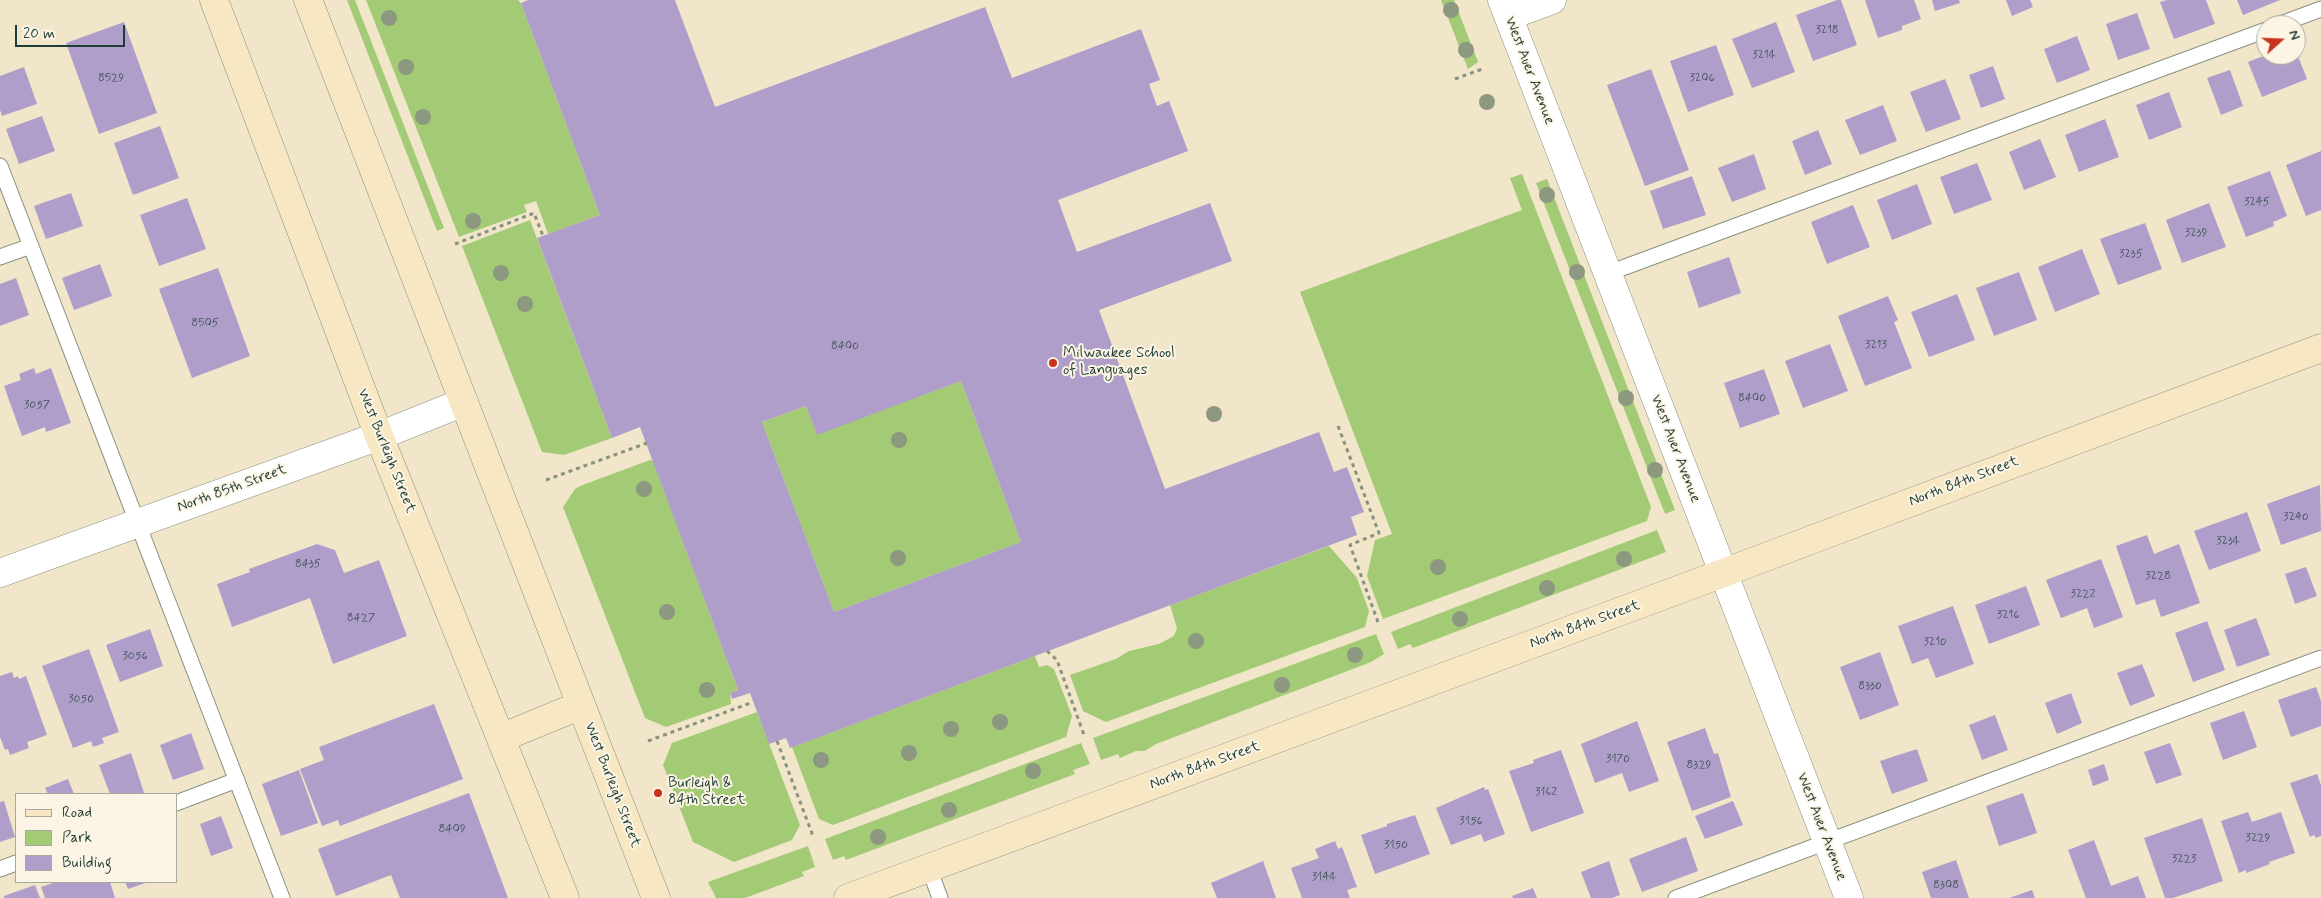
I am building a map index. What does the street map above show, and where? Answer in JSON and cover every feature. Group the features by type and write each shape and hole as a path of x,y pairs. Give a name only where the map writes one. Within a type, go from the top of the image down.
{"main road":[{"name":"West Burleigh Street","path":"214,0 379,436 565,898"},
{"name":"West Burleigh Street","path":"308,0 656,898"},
{"name":"North 84th Street","path":"848,898 1723,573 2321,348"},
{"path":"500,738 581,705"}],"street":[{"path":"1505,8 1552,0"},
{"name":"West Auer Avenue","path":"1505,8 1606,274 1849,898"},
{"name":"North 85th Street","path":"0,573 379,436 464,402"}],"lane":[{"path":"2305,15 2321,9"},
{"path":"1606,274 2256,34"},
{"path":"0,166 282,898"},
{"path":"0,257 31,246"},
{"path":"1676,898 2321,658"},
{"path":"178,802 237,780"},
{"path":"0,869 15,863"},
{"path":"929,868 940,898"}],"path":[{"path":"1455,79 1485,68"},
{"path":"455,244 534,213 543,236"},
{"path":"1338,426 1380,533 1350,545 1379,625"},
{"path":"546,480 647,443"},
{"path":"1047,651 1057,660 1084,735"},
{"path":"648,741 753,702"},
{"path":"777,741 813,836"}],"green space":[{"path":"347,0 355,0 444,228 437,231"},
{"path":"366,0 518,0 521,3 600,215 548,234 536,201 524,205 527,212 459,237"},
{"path":"1441,0 1454,0 1478,62 1468,69"},
{"path":"1522,174 1651,507 1647,521 1383,619 1367,576 1375,540 1392,534 1300,292 1522,210 1510,178"},
{"path":"1547,179 1675,510 1665,514 1536,183"},
{"path":"530,220 612,438 564,455 542,452 462,246"},
{"path":"961,381 1021,542 834,612 762,422 806,406 817,434"},
{"path":"650,460 653,461 738,690 730,693 731,704 666,727 645,718 563,507 575,489 580,486"},
{"path":"1657,530 1666,552 1413,648 1410,644 1398,649 1391,632"},
{"path":"1329,546 1357,578 1369,611 1365,627 1106,722 1083,711 1070,675 1116,659 1129,651 1159,644 1174,636 1177,628 1170,605"},
{"path":"1376,634 1384,654 1371,662 1156,744 1145,751 1136,751 1120,758 1118,754 1101,760 1093,738"},
{"path":"1035,656 1039,667 1047,665 1054,669 1072,716 1066,737 833,825 819,819 792,747"},
{"path":"757,712 800,825 792,840 734,862 693,842 663,765 672,743"},
{"path":"1081,743 1090,764 1073,770 1075,774 846,860 844,856 833,860 825,839"},
{"path":"808,846 815,867 802,872 804,876 745,898 716,898 708,882"}],"building":[{"path":"528,0 675,0 715,107 985,7 1012,78 1141,29 1160,80 1149,84 1157,106 1169,101 1188,151 1058,200 1077,252 1210,203 1232,261 1099,310 1165,489 1319,432 1334,472 1347,467 1364,512 1351,517 1357,535 790,748 786,738 769,744 750,693 732,699 730,693 738,690 640,427 612,438 537,238 600,215 521,3","holes":["961,381 1021,542 834,612 762,422 806,406 817,435"]},
{"path":"1841,0 1857,45 1813,61 1796,15"},
{"path":"1865,0 1914,0 1921,19 1902,26 1902,30 1878,38"},
{"path":"1932,0 1959,0 1960,3 1935,11"},
{"path":"2006,0 2030,0 2033,7 2012,16"},
{"path":"2167,0 2206,0 2215,24 2174,39 2160,2"},
{"path":"2237,0 2280,0 2243,15"},
{"path":"2137,13 2150,49 2118,60 2106,24"},
{"path":"124,22 157,113 99,134 66,43"},
{"path":"1776,22 1795,72 1752,88 1732,39"},
{"path":"2077,36 2090,70 2057,83 2044,49"},
{"path":"1716,45 1734,95 1688,112 1670,61"},
{"path":"2256,59 2256,65 2302,65 2307,79 2262,97 2248,62"},
{"path":"1993,66 2005,99 1981,108 1969,75"},
{"path":"24,67 37,104 2,116 0,110 0,76"},
{"path":"1651,69 1689,170 1645,186 1607,85"},
{"path":"2230,70 2243,106 2221,115 2207,78"},
{"path":"1945,79 1961,119 1926,132 1910,92"},
{"path":"2169,92 2182,127 2149,140 2136,105"},
{"path":"1883,105 1897,141 1860,155 1845,120"},
{"path":"42,116 55,151 19,164 6,129"},
{"path":"2105,119 2119,157 2079,172 2065,135"},
{"path":"160,126 179,178 133,195 114,143"},
{"path":"1818,130 1832,164 1805,175 1792,141"},
{"path":"2040,139 2056,177 2024,190 2009,152"},
{"path":"2321,151 2321,210 2306,216 2286,165"},
{"path":"1754,154 1766,189 1732,202 1718,168"},
{"path":"1977,163 1992,200 1954,214 1940,177"},
{"path":"2270,171 2287,216 2273,222 2274,226 2246,237 2227,187"},
{"path":"1692,176 1706,215 1663,229 1650,191"},
{"path":"1917,184 1932,224 1892,240 1877,200"},
{"path":"71,193 83,226 46,239 34,206"},
{"path":"187,198 206,249 159,266 140,215"},
{"path":"2209,203 2226,247 2182,263 2166,220"},
{"path":"1853,205 1870,247 1827,264 1811,222"},
{"path":"2145,223 2162,269 2118,285 2100,239"},
{"path":"2082,249 2100,294 2055,312 2038,267"},
{"path":"1729,257 1741,293 1699,308 1687,272"},
{"path":"100,264 112,296 74,310 62,278"},
{"path":"218,268 250,356 192,378 159,289"},
{"path":"2019,272 2037,320 1994,336 1976,288"},
{"path":"16,278 29,315 0,326 0,284"},
{"path":"1957,294 1975,340 1929,357 1911,312"},
{"path":"1888,296 1898,320 1894,322 1912,368 1865,386 1838,316"},
{"path":"1830,344 1848,391 1803,408 1785,361"},
{"path":"34,368 36,374 51,368 71,423 46,432 45,427 22,436 4,386 21,380 19,374"},
{"path":"1764,369 1780,414 1740,428 1724,383"},
{"path":"2320,485 2321,531 2281,545 2267,504"},
{"path":"2247,512 2261,551 2209,570 2194,531"},
{"path":"2147,535 2154,554 2179,544 2200,603 2161,617 2155,599 2136,605 2116,546"},
{"path":"317,544 335,550 344,573 379,560 407,636 333,664 310,598 232,627 217,584 250,572 249,569"},
{"path":"2101,559 2123,617 2094,628 2087,608 2061,618 2046,580"},
{"path":"2306,567 2317,596 2295,604 2285,574"},
{"path":"2026,586 2040,625 1989,644 1975,605"},
{"path":"1953,606 1974,664 1936,678 1928,658 1912,664 1898,626"},
{"path":"2256,618 2270,655 2237,667 2224,630"},
{"path":"2207,621 2225,670 2193,682 2175,633"},
{"path":"150,629 163,666 120,682 106,645"},
{"path":"89,649 119,732 102,738 104,743 93,747 91,741 73,748 42,666"},
{"path":"1880,652 1899,705 1860,720 1840,667"},
{"path":"2142,664 2155,696 2130,706 2117,673"},
{"path":"12,672 14,678 18,676 19,679 26,676 47,735 27,742 29,748 10,755 8,749 5,750 0,737 0,676"},
{"path":"2316,687 2321,701 2321,726 2291,737 2278,700"},
{"path":"2071,693 2082,723 2057,734 2045,703"},
{"path":"434,704 463,779 340,826 338,820 322,826 300,769 324,760 319,747"},
{"path":"2244,711 2257,747 2223,760 2210,723"},
{"path":"1995,715 2008,750 1982,760 1969,725"},
{"path":"1637,721 1659,781 1629,792 1622,773 1595,783 1581,744"},
{"path":"1705,728 1714,754 1718,753 1731,797 1692,811 1667,742"},
{"path":"191,733 204,769 173,780 160,745"},
{"path":"2170,743 2182,775 2156,784 2144,752"},
{"path":"1917,749 1928,781 1892,794 1880,761"},
{"path":"1561,750 1584,813 1531,832 1509,771 1534,763 1533,760"},
{"path":"131,753 144,793 110,793 99,765"},
{"path":"2104,764 2109,780 2093,786 2088,770"},
{"path":"299,770 318,823 281,836 262,784"},
{"path":"2317,774 2321,785 2321,836 2316,838 2314,835 2310,837 2290,783"},
{"path":"68,779 74,793 48,793 45,788"},
{"path":"1484,787 1485,790 1488,789 1505,834 1484,842 1481,834 1451,845 1436,808"},
{"path":"469,793 508,898 400,898 391,875 336,896 318,849"},
{"path":"2023,793 2037,833 1999,846 1986,806"},
{"path":"4,801 15,837 0,842 0,802"},
{"path":"1733,801 1743,825 1705,839 1695,816"},
{"path":"2248,812 2252,822 2281,812 2295,853 2246,873 2246,870 2239,873 2221,821"},
{"path":"1415,815 1430,854 1375,874 1361,835"},
{"path":"221,816 233,848 211,856 200,824"},
{"path":"2202,818 2223,881 2173,898 2165,898 2144,838"},
{"path":"1686,837 1698,871 1642,892 1629,859"},
{"path":"2094,840 2111,886 2138,876 2146,898 2086,898 2068,850"},
{"path":"1335,841 1338,849 1342,847 1357,887 1347,890 1350,898 1302,898 1291,868 1319,858 1315,849"},
{"path":"1956,860 1969,898 1931,898 1922,872"},
{"path":"1263,861 1276,898 1217,898 1211,883"},
{"path":"1609,861 1620,895 1612,898 1591,898 1581,872"},
{"path":"53,883 110,883 115,898 45,898 41,887"},
{"path":"125,883 145,883 128,889"},
{"path":"35,885 40,898 4,898 4,896"},
{"path":"1533,888 1537,898 1513,898 1512,896"},
{"path":"2032,890 2035,898 2009,898"}],"place":[{"name":"Milwaukee School of Languages","path":"1053,363"},
{"name":"Burleigh & 84th Street","path":"658,793"}]}
